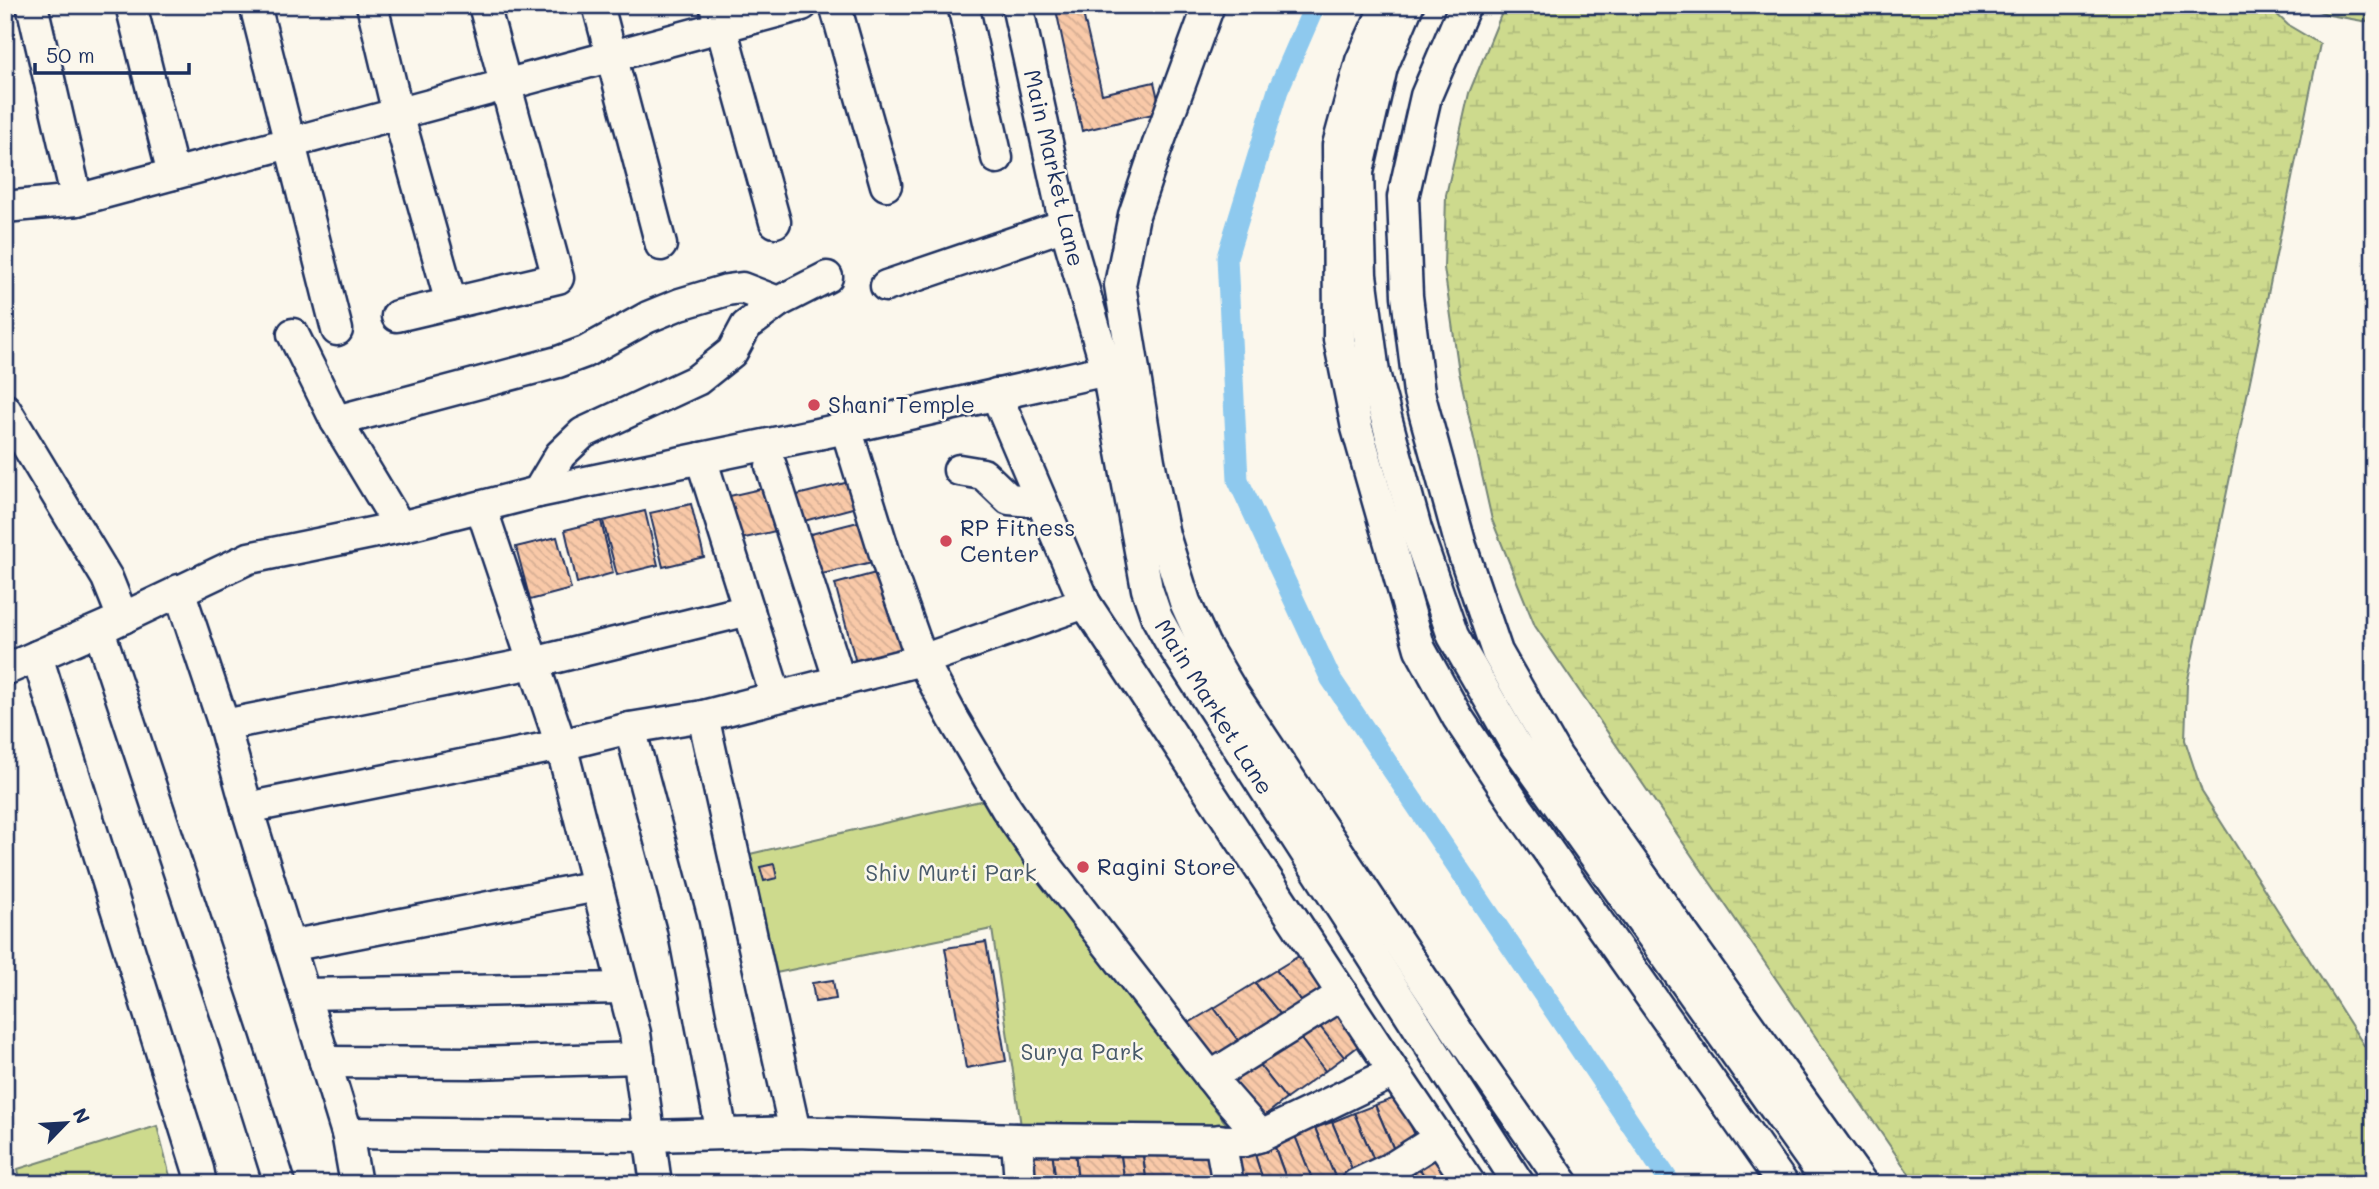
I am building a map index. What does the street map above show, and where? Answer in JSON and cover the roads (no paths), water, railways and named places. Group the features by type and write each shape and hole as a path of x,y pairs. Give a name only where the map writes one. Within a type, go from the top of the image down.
{"street":[{"path":"32,5 78,200"},
{"path":"131,5 173,174"},
{"path":"255,5 337,330"},
{"path":"372,5 398,114 451,303"},
{"path":"397,316 558,278 484,5"},
{"path":"598,5 661,245"},
{"path":"5,207 78,200 612,56 718,16 802,5"},
{"path":"835,5 886,185"},
{"path":"964,5 997,158"},
{"name":"Main Market Lane","path":"1017,5 1065,225 1107,370 1147,589 1157,618 1517,1183"},
{"path":"1209,5 1134,215 1120,285 1164,535 1185,602 1204,644 1234,695 1458,1032 1564,1184"},
{"path":"1386,5 1361,61 1338,145 1339,339 1357,428 1420,649 1458,718 1520,811 1783,1184"},
{"path":"1408,5 1381,67 1358,172 1361,275 1374,373 1416,528 1453,636 1515,744 1829,1184"},
{"path":"1465,5 1426,96 1404,197 1406,296 1419,393 1461,546 1497,652 1558,757 1862,1184"},
{"path":"718,16 775,222"},
{"path":"886,286 1065,225"},
{"path":"538,492 560,455 583,433 696,380 732,352 746,326 778,302 827,277"},
{"path":"336,421 558,362 585,352 648,317 727,290 742,288 778,302"},
{"path":"293,334 336,421 400,527"},
{"path":"5,670 111,624 249,558 400,527 538,492 1107,370"},
{"path":"996,394 1086,603 1470,1184"},
{"path":"5,409 107,578 111,624 280,1184"},
{"path":"846,428 888,564 922,660 1006,808 1039,856 1210,1077 1261,1136"},
{"path":"701,458 776,697"},
{"path":"771,466 840,682"},
{"path":"959,470 983,474 1009,499 1042,502"},
{"path":"481,507 561,745 639,1058 656,1184"},
{"path":"179,590 224,725 347,1133 356,1184"},
{"path":"247,808 561,745 630,728 703,716 922,660 1086,603"},
{"path":"224,725 533,663 749,610"},
{"path":"37,656 201,1184"},
{"path":"703,716 795,1132"},
{"path":"630,728 683,927 722,1134"},
{"path":"289,946 597,886"},
{"path":"304,994 623,988"},
{"path":"1210,1077 1343,995"},
{"path":"325,1062 474,1063 639,1058"},
{"path":"347,1133 650,1136 795,1132 1017,1139 1244,1141 1261,1136 1394,1072"},
{"path":"1357,1184 1395,1166 1439,1138"},
{"path":"1017,1139 1020,1184"},
{"path":"1220,1140 1228,1184"}],"waterway":[{"path":"1315,5 1278,90 1227,257 1238,480 1331,679 1671,1184"}],"place":[{"name":"Shani Temple","path":"814,405"},
{"name":"RP Fitness Center","path":"946,541"},
{"name":"Ragini Store","path":"1083,867"}],"park label":[{"name":"Shiv Murti Park","path":"951,873"},
{"name":"Surya Park","path":"1082,1052"}]}
